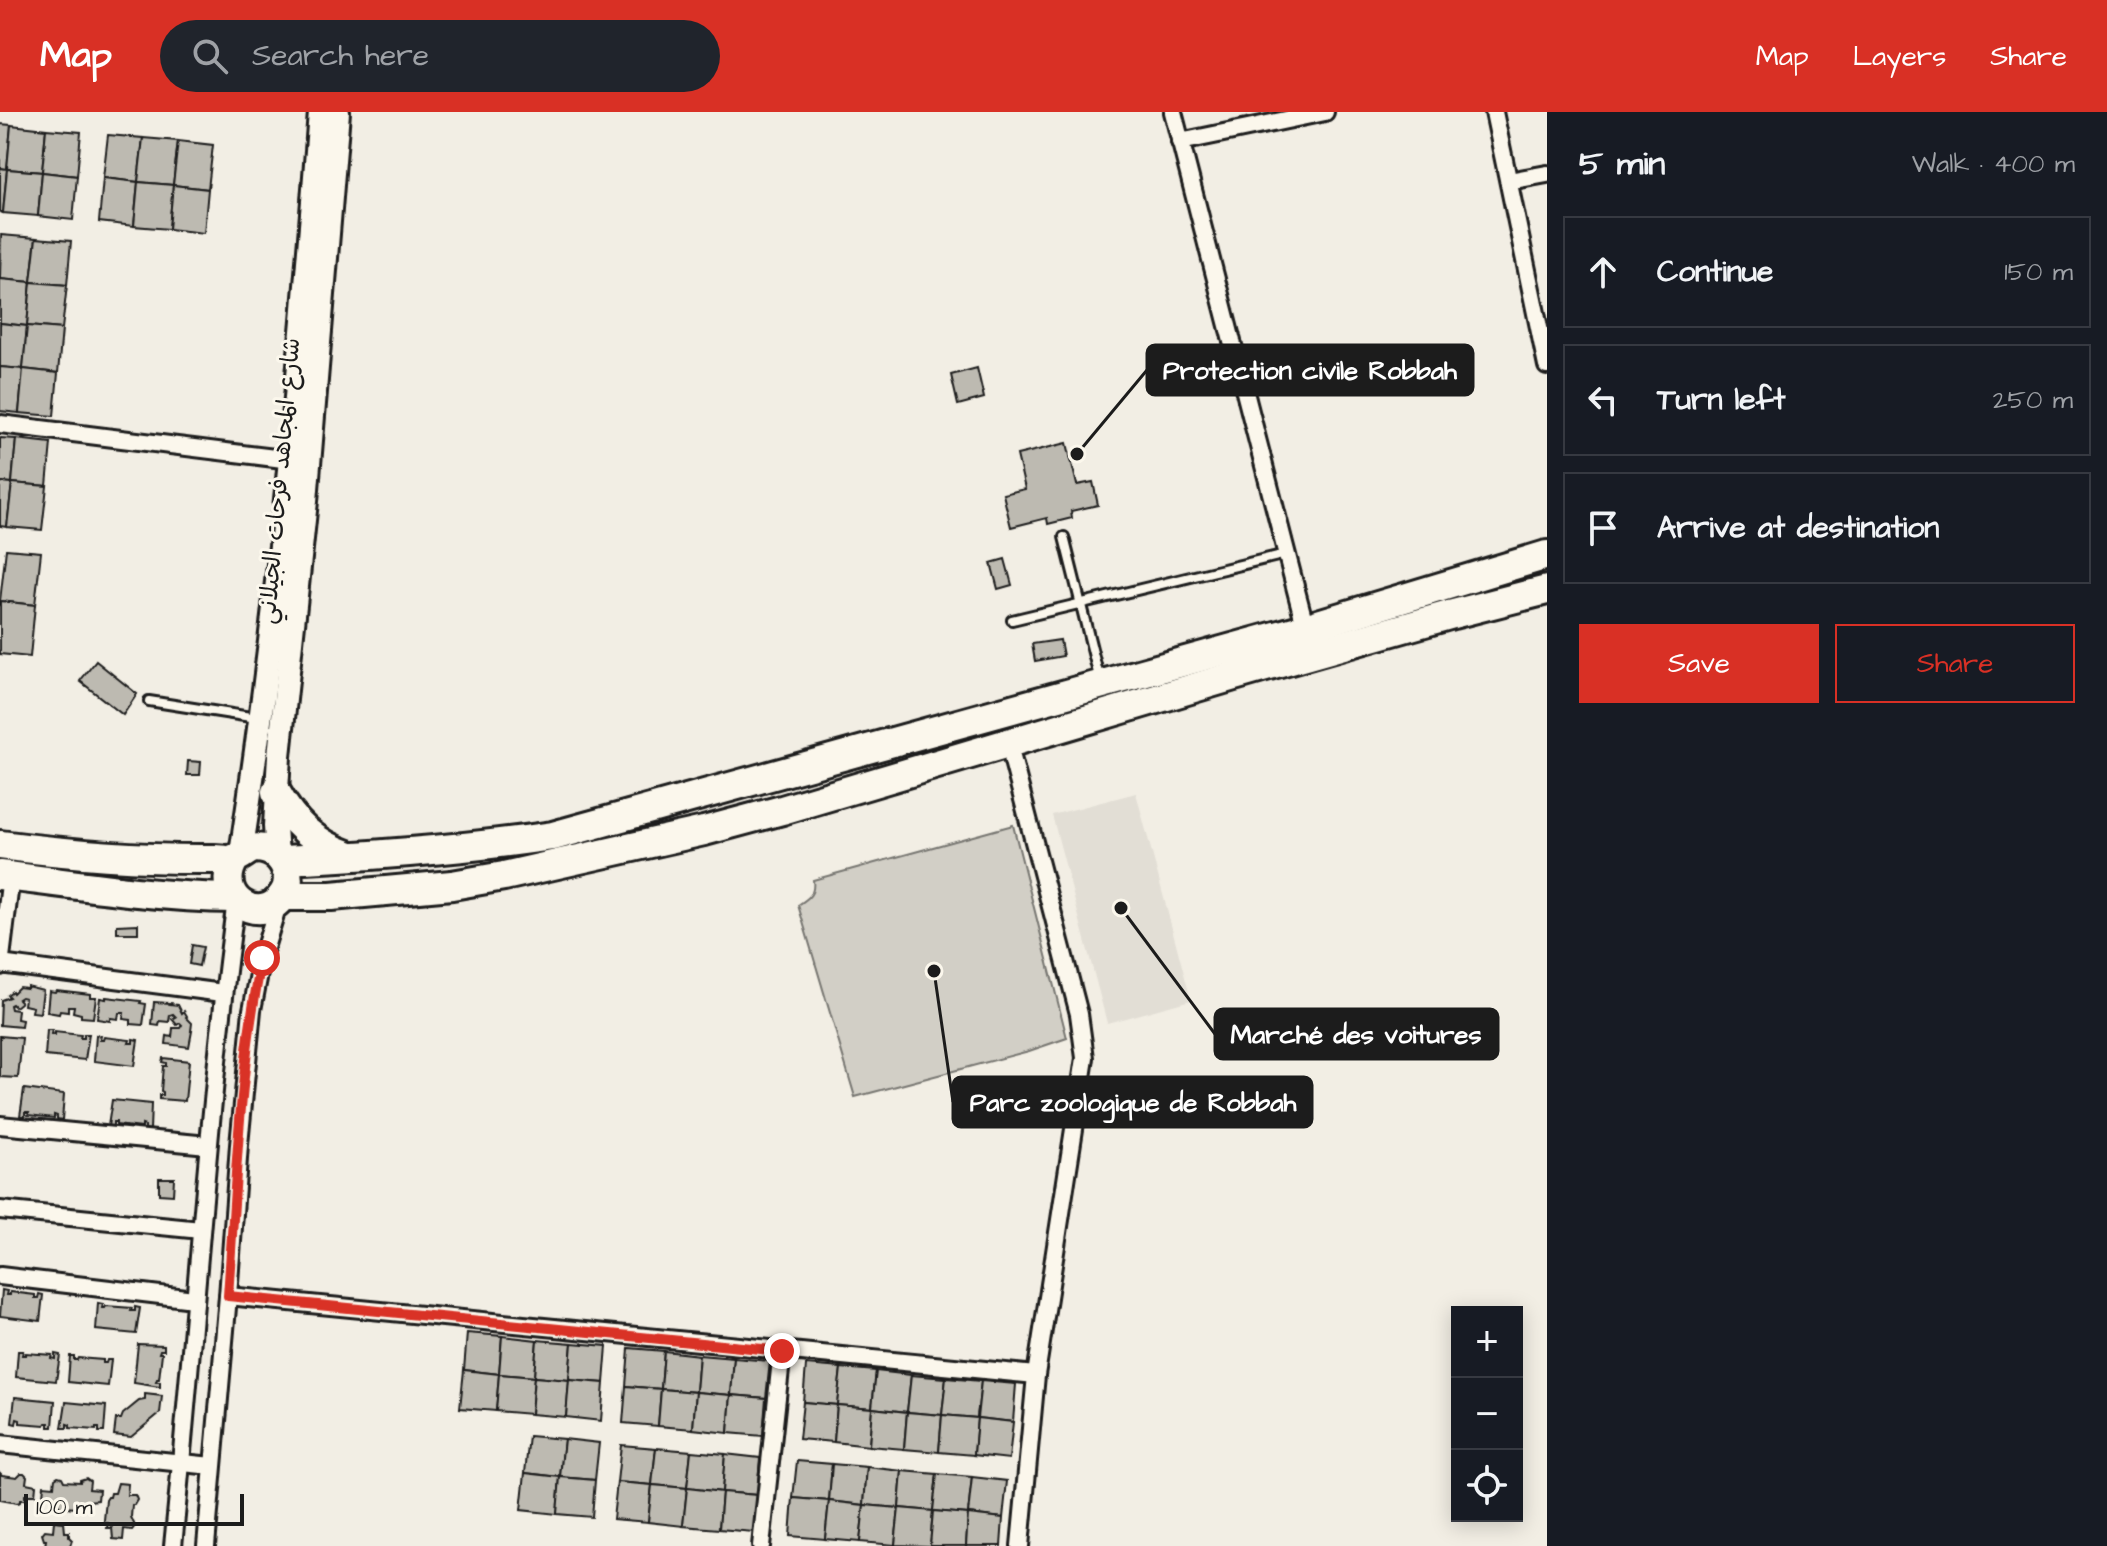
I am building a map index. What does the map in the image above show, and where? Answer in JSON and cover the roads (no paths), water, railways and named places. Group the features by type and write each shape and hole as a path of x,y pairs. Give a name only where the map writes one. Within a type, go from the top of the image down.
{"highway":[{"path":"281,898 288,882 285,867 279,858 263,849 248,850 238,856 228,874 230,891 242,905 258,909 266,908 281,898 452,885 504,876 704,831 1008,742 1309,641 1547,555"},
{"path":"279,858 352,856 553,836 1101,685 1453,614 1547,590"},
{"path":"276,792 299,826 315,839 352,856"},
{"path":"0,845 136,857 238,856"},
{"path":"6,875 164,895 235,899"}],"street":[{"name":"شارع المجاهد فرحات الجيلاني","path":"238,856 261,719 291,460 320,112"},
{"name":"شارع المجاهد فرحات الجيلاني","path":"279,858 275,826 276,792 306,501 338,112"},
{"path":"1173,112 1309,641"},
{"path":"1180,142 1325,112"},
{"path":"1494,112 1547,366"},
{"path":"1509,181 1547,174"},
{"path":"0,424 291,460"},
{"path":"1008,742 1079,1014 1085,1058 1036,1375 1020,1546"},
{"path":"6,875 0,965 223,993"},
{"path":"206,1546 252,1010 262,958 281,898"},
{"path":"173,1546 208,1145 235,899"},
{"path":"0,1125 208,1145"},
{"path":"0,1210 201,1230"},
{"path":"0,1276 194,1299"},
{"path":"228,1296 1036,1375"},
{"path":"761,1546 782,1351"},
{"path":"0,1444 212,1466"}],"lane":[{"path":"1064,537 1101,685"},
{"path":"1012,620 1286,554"},
{"path":"149,701 261,719"}],"place":[{"name":"Protection civile Robbah","path":"1077,454"},
{"name":"Marché des voitures","path":"1121,908"},
{"name":"Parc zoologique de Robbah","path":"934,971"}]}
